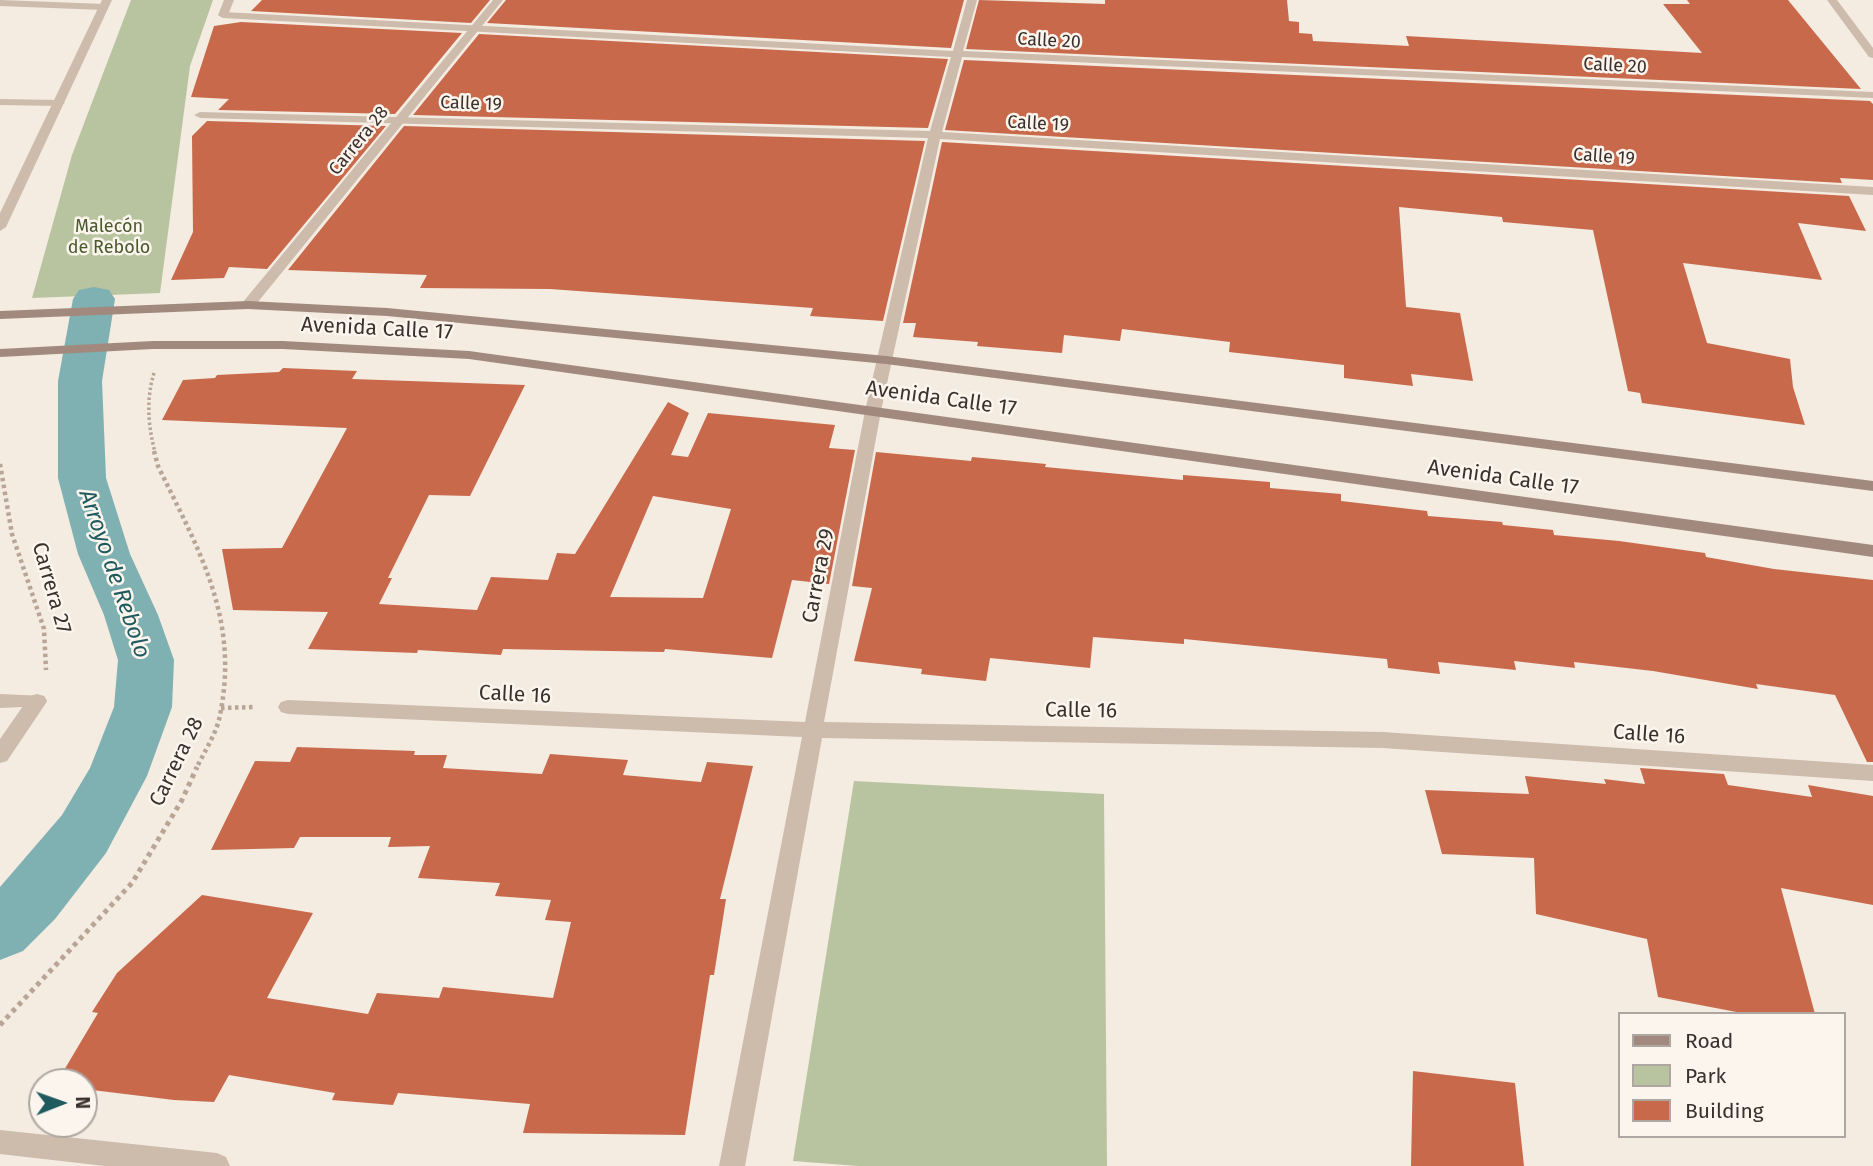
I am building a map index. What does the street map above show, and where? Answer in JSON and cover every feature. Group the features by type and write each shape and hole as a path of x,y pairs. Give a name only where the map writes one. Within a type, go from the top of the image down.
{"main road":[{"name":"Avenida Calle 17","path":"0,315 248,305 387,312 886,360 1873,486"},
{"name":"Avenida Calle 17","path":"0,353 158,345 283,345 469,355 1873,551"}],"street":[{"name":"Calle 20","path":"229,0 223,15 958,54 1873,95"},
{"name":"Carrera 28","path":"248,305 498,0"},
{"name":"Carrera 29","path":"732,1166 873,411 935,135 972,0"},
{"path":"1832,0 1873,55"},
{"path":"0,3 105,4 0,228"},
{"path":"0,102 59,103"},
{"name":"Calle 19","path":"200,115 935,135 1873,191"},
{"path":"0,701 37,701"},
{"path":"0,755 37,701"},
{"name":"Calle 16","path":"288,707 813,730 1383,740 1873,773"},
{"path":"0,1142 217,1166"}],"path":[{"name":"Carrera 28","path":"0,1025 132,883 183,800 220,717 225,665 221,617 209,574 158,466 150,433 148,391 158,345"},
{"name":"Carrera 27","path":"0,464 12,534 44,629 46,668 37,701"}],"green space":[{"name":"Malecón de Rebolo","path":"131,0 213,0 190,66 160,293 32,298 72,155"},
{"path":"854,781 1104,794 1107,1166 858,1166 793,1161"}],"building":[{"path":"262,0 490,0 471,23 251,11"},
{"path":"506,0 964,0 951,48 487,23"},
{"path":"979,0 1105,4 1105,0 1287,0 1289,21 1299,22 1299,33 1312,34 1313,41 1409,46 1406,36 1702,53 1663,4 1690,4 1687,0 1788,0 1861,89 966,49"},
{"path":"241,22 462,33 395,114 218,110 229,99 191,97 214,26"},
{"path":"479,34 948,59 928,128 413,115"},
{"path":"964,60 1870,101 1873,104 1873,180 1840,178 1842,183 945,130"},
{"path":"207,121 386,126 267,269 229,267 224,278 171,280 193,232 192,136"},
{"path":"404,126 925,141 883,321 810,316 813,308 550,289 420,288 427,275 288,270"},
{"path":"942,142 1849,196 1866,231 1798,223 1822,280 1683,263 1707,343 1790,359 1793,387 1805,425 1642,403 1640,393 1628,391 1593,230 1503,222 1502,217 1399,207 1406,307 1460,313 1473,381 1411,374 1413,386 1344,378 1344,365 1229,352 1230,342 1122,329 1120,341 1064,335 1062,353 977,346 978,342 913,337 916,323 903,323"},
{"path":"283,368 357,371 352,379 525,385 470,496 429,495 388,578 392,578 379,604 477,610 491,577 548,580 557,553 575,554 668,402 689,413 671,455 688,457 708,413 835,425 829,448 855,450 829,584 792,580 772,658 665,649 664,652 503,649 501,655 418,650 417,653 308,649 328,612 233,610 222,549 282,548 347,428 162,420 183,380 215,378 217,375 279,372","holes":["653,496 731,509 703,598 610,597"]},
{"path":"876,452 971,461 972,457 1183,480 1183,475 1270,482 1270,488 1341,494 1341,501 1427,511 1428,516 1502,522 1503,525 1553,530 1554,535 1705,553 1706,557 1774,569 1873,580 1873,762 1867,762 1835,695 1756,684 1758,689 1653,671 1574,662 1575,668 1514,661 1516,670 1438,662 1440,674 1388,668 1387,659 1184,639 1184,644 1093,637 1090,668 990,658 986,681 921,674 922,669 854,661 872,588 852,586"},
{"path":"297,747 415,751 414,755 447,755 443,768 542,774 550,754 628,760 623,775 701,782 707,762 753,766 720,899 726,899 714,975 710,975 685,1135 523,1133 530,1104 398,1093 393,1105 332,1100 335,1093 229,1075 214,1102 174,1100 98,1091 98,1068 65,1068 98,1013 92,1012 117,973 202,895 313,913 267,998 368,1014 377,993 439,998 443,987 553,998 571,922 545,920 551,900 495,896 500,883 418,878 430,846 388,847 391,837 300,837 294,848 211,850 255,761 290,762"},
{"path":"1640,768 1724,774 1728,785 1812,797 1808,785 1873,796 1873,905 1781,888 1814,1012 1737,1012 1658,997 1647,939 1536,914 1534,858 1442,854 1425,790 1529,794 1525,776 1606,784 1604,779 1645,784"},
{"path":"1413,1071 1515,1083 1524,1166 1411,1166"}],"waterway":[{"name":"Arroyo de Rebolo","path":"0,930 32,899 84,834 117,776 143,707 146,660 131,615 104,554 82,478 80,381 94,299"}]}
